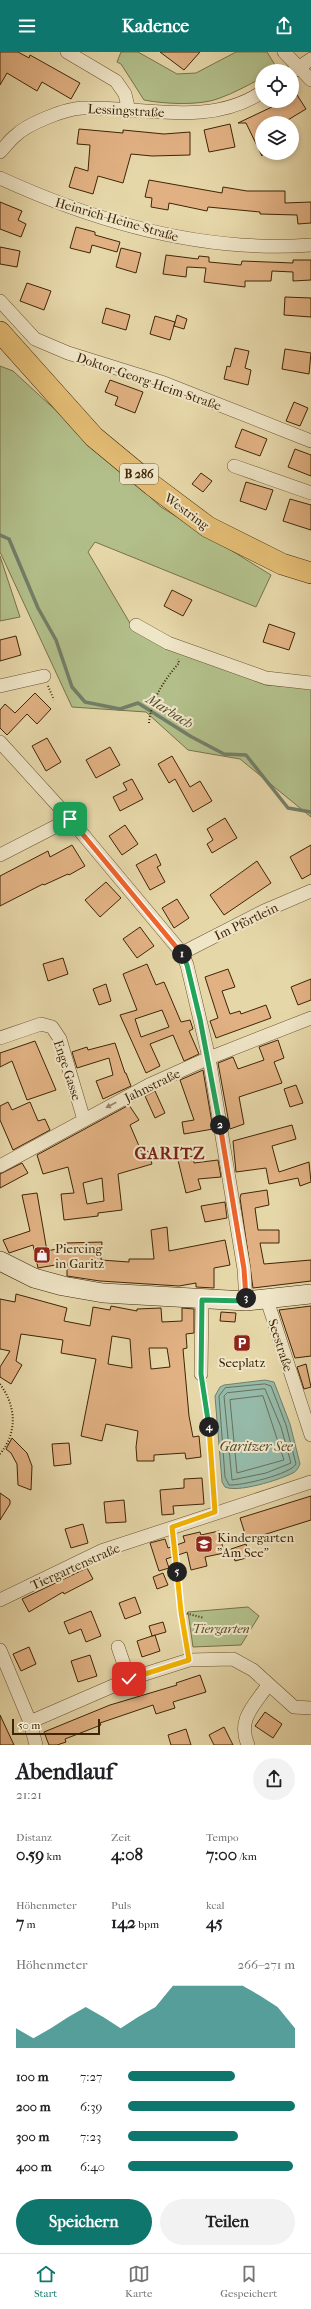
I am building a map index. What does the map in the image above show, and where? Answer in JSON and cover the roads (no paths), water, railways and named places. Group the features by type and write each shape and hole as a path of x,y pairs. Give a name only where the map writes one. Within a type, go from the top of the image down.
{"main road":[{"name":"Westring","path":"0,332 94,437 152,485 208,527 282,564 311,572"}],"street":[{"path":"67,52 116,81 125,94 129,110"},
{"path":"284,52 291,64"},
{"path":"299,67 311,59"},
{"path":"299,72 311,80"},
{"name":"Lessingstraße","path":"0,152 16,135 46,118 80,108 188,114 232,105 255,95"},
{"name":"Heinrich-Heine-Straße","path":"0,178 40,196 78,210 114,221 191,240 283,247 311,245"},
{"name":"Doktor-Georg-Heim-Straße","path":"0,301 35,339 68,353 164,383 311,441"},
{"path":"234,466 311,493"},
{"path":"136,625 168,643 266,678 311,684"},
{"path":"0,686 44,676"},
{"path":"0,742 70,819 182,953 187,965 209,1058 244,1269 246,1301"},
{"path":"0,855 70,819"},
{"name":"Im Pförtlein","path":"182,953 264,911 311,891"},
{"name":"Jahnstraße","path":"0,1166 149,1085 209,1058 311,1018"},
{"name":"Enge Gasse","path":"0,1038 41,1024 52,1027 60,1039 84,1120"},
{"path":"1,1266 34,1278 82,1289 132,1296 246,1301 268,1300 311,1294"},
{"path":"201,1374 202,1300"},
{"name":"Seestraße","path":"268,1300 311,1435"},
{"name":"Tiergartenstraße","path":"0,1600 101,1551 215,1512 311,1482"},
{"path":"118,1647 129,1679"},
{"path":"0,1650 30,1722 36,1745"},
{"path":"30,1722 129,1679 189,1660 233,1660 253,1670 268,1686 294,1707 311,1708"},
{"path":"248,1745 244,1734 244,1721 268,1686"}],"water":[{"name":"Garitzer See","path":"265,1380 274,1382 290,1424 300,1464 293,1473 269,1482 249,1487 225,1487 222,1482 215,1396 220,1387 224,1385"}],"waterway":[{"name":"Marbach","path":"0,535 9,539 38,608 56,640 72,687 85,702 120,709 138,703 190,736 224,754 246,755 288,808 311,812"}],"place":[{"name":"Piercing in Garitz","path":"42,1255"},
{"name":"Seeplatz","path":"242,1343"},
{"name":"Kindergarten \"Am See\"","path":"204,1544"}],"district":[{"name":"GARITZ","path":"170,1153"}],"park label":[{"name":"Tiergarten","path":"221,1628"}]}
